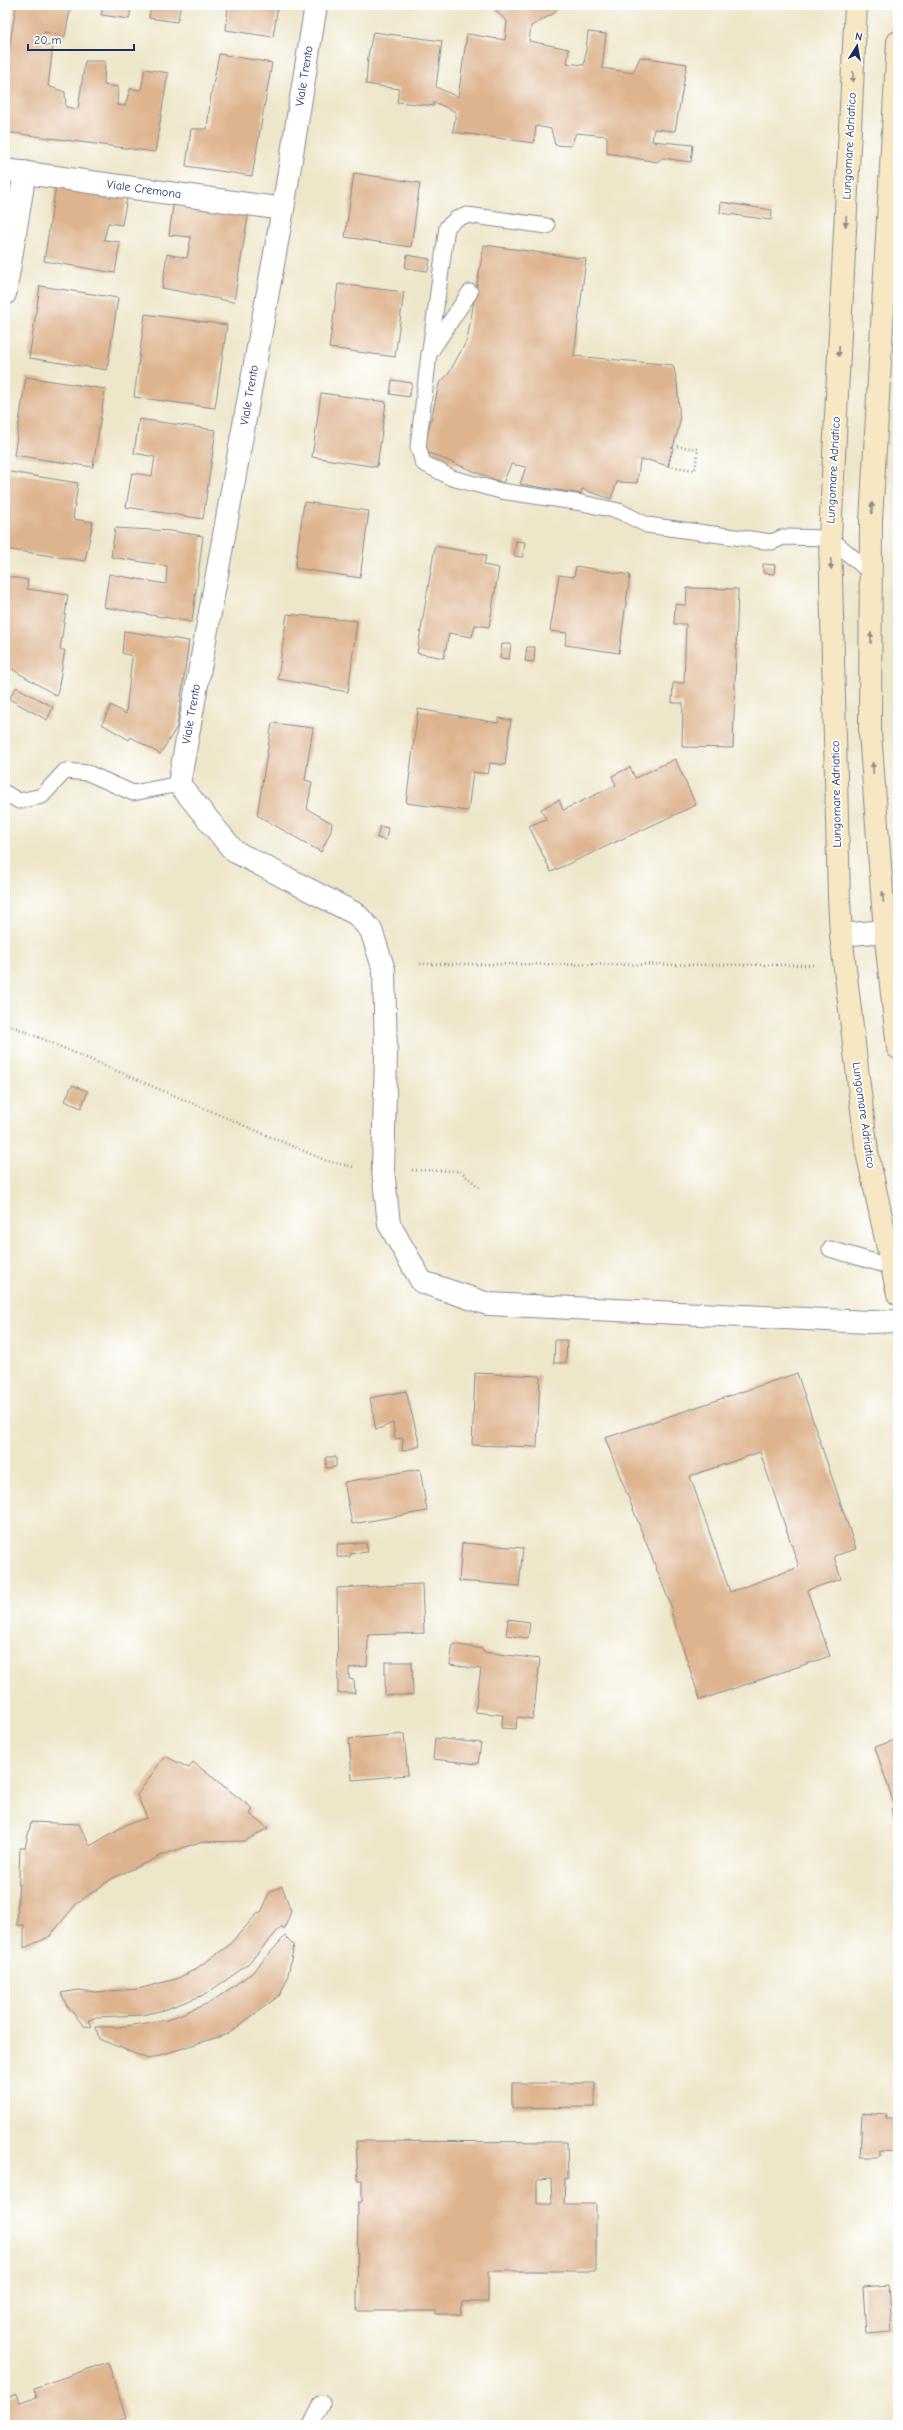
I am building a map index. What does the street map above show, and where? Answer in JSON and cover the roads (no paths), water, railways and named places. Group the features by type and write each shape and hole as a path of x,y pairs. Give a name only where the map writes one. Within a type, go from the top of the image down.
{"street":[{"name":"Viale Trento","path":"178,784 283,209 316,5"},
{"name":"Lungomare Adriatico","path":"853,11 830,538 841,935 868,1152 898,1294"},
{"path":"898,42 871,521 870,733 891,933 898,1048"},
{"name":"Viale Cremona","path":"15,171 283,209"},
{"path":"5,294 15,171"},
{"path":"178,784 234,851 356,914 371,930 384,970 386,1054 383,1170 389,1224 422,1282 488,1304 869,1322 898,1321"},
{"path":"841,935 891,933"}],"lane":[{"path":"547,226 467,215 456,219 447,228 429,354 418,447 423,463 452,478 501,491 582,503 619,511 647,525 772,542 783,537 830,538 871,573"},
{"path":"429,354 470,292"},
{"path":"5,793 19,801 42,796 66,771 88,773 133,793 178,784"},
{"path":"830,1249 892,1267"},
{"path":"310,2425 322,2403"}]}
